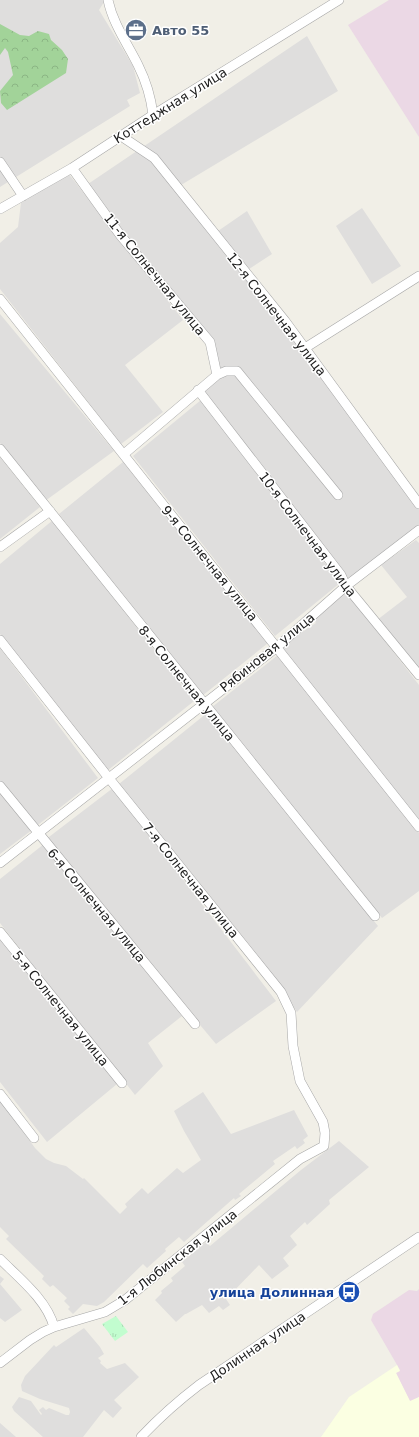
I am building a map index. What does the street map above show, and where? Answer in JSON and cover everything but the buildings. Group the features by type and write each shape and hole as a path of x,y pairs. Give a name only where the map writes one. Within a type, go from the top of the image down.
{"street":[{"path":"108,0 114,22 138,66 152,98 153,115"},
{"name":"Коттеджная улица","path":"0,209 72,168 153,115 339,0"},
{"name":"12-я Солнечная улица","path":"121,136 154,158 285,321 419,504"},
{"path":"0,162 23,196"},
{"name":"11-я Солнечная улица","path":"72,168 121,236 210,342 217,375"},
{"path":"305,348 419,276"},
{"name":"9-я Солнечная улица","path":"0,299 419,827"},
{"path":"124,454 217,375 226,371 237,371 338,496"},
{"name":"10-я Солнечная улица","path":"198,390 341,575 346,586 419,675"},
{"name":"8-я Солнечная улица","path":"0,449 375,916"},
{"path":"0,547 50,511"},
{"name":"Рябиновая улица","path":"0,863 203,703 277,647 346,586 419,530"},
{"name":"7-я Солнечная улица","path":"0,640 108,778 281,992 291,1012 293,1046 300,1081 323,1122 325,1133 324,1146"},
{"name":"6-я Солнечная улица","path":"0,786 195,1024"},
{"name":"5-я Солнечная улица","path":"0,932 122,1083"},
{"path":"0,1094 34,1138"},
{"name":"1-я Любинская улица","path":"0,1363 30,1340 54,1327 96,1315 110,1310 120,1304 300,1159 324,1146"},
{"name":"Долинная улица","path":"141,1437 157,1420 199,1385 419,1237"},
{"path":"0,1259 38,1298 48,1311 54,1327"}],"shaded area":[{"path":"0,0 103,0 104,2 99,10 133,66 140,93 127,100 130,106 0,187"},
{"path":"389,0 419,0 419,137 348,25"},
{"path":"307,36 338,91 176,188 419,501 419,527 349,582 203,391 221,377 214,340 129,239 88,184"},
{"path":"68,173 183,320 125,365 163,412 121,444 0,289 0,243 18,227 21,203"},
{"path":"362,208 401,266 372,284 336,226"},
{"path":"247,211 272,254 249,269 218,231"},
{"path":"0,314 114,451 45,501 0,443"},
{"path":"201,400 340,583 275,636 133,456"},
{"path":"0,457 40,507 0,539"},
{"path":"123,462 268,643 202,696 59,514"},
{"path":"53,520 194,701 107,771 0,634 0,564"},
{"path":"416,540 419,543 419,671 377,620 407,597 381,565"},
{"path":"346,591 419,685 419,821 279,647 316,623 313,619"},
{"path":"0,648 98,778 34,828 0,785"},
{"path":"278,655 419,833 419,891 382,918 212,707"},
{"path":"207,713 378,926 297,1012 276,982 119,784"},
{"path":"113,788 276,1001 216,1044 45,840"},
{"path":"0,791 32,830 0,854"},
{"path":"44,844 182,1016 148,1043 163,1066 135,1095 0,923 0,879"},
{"path":"0,938 117,1084 47,1142 0,1082"},
{"path":"203,1092 231,1134 294,1110 308,1136 303,1140 305,1143 297,1149 295,1146 273,1161 275,1164 239,1194 241,1196 235,1200 234,1198 184,1242 179,1237 147,1268 143,1264 104,1302 97,1306 83,1304 73,1314 68,1309 70,1307 64,1301 67,1298 53,1285 50,1287 42,1279 44,1276 6,1239 9,1236 0,1227 0,1100 35,1148 46,1159 66,1166 83,1179 84,1178 120,1214 127,1207 125,1204 142,1188 148,1194 177,1168 183,1173 201,1160 174,1111"},
{"path":"339,1141 369,1167 329,1200 330,1204 307,1225 305,1222 290,1236 297,1245 283,1258 289,1266 272,1279 259,1265 226,1299 230,1305 223,1310 219,1306 209,1313 202,1305 185,1314 176,1322 155,1300 162,1293 161,1291 173,1281 171,1278 185,1266 182,1262 206,1242 210,1246 301,1170"},
{"path":"0,1276 4,1279 0,1284"},
{"path":"0,1284 22,1310 5,1322 0,1318"},
{"path":"419,1289 419,1397 410,1402 396,1373 400,1370 371,1320 373,1314 409,1290 417,1291"},
{"path":"84,1328 104,1354 98,1358 101,1361 100,1363 107,1369 125,1363 139,1377 114,1400 122,1408 113,1418 104,1410 83,1437 43,1437 14,1411 12,1407 19,1397 31,1401 41,1415 42,1414 39,1410 43,1407 46,1410 49,1408 69,1415 69,1408 40,1399 22,1391 21,1385 25,1376 54,1345 56,1347"},
{"path":"397,1365 400,1371 396,1373 410,1401 419,1397 419,1437 321,1437 349,1397"},
{"path":"0,1423 16,1437 0,1437"}],"green space":[{"path":"0,24 20,35 29,36 38,31 49,34 51,40 62,50 68,59 66,73 7,110 1,103 0,91 13,75 8,52 5,48 0,55"},
{"path":"116,1316 128,1332 115,1341 102,1324"}],"place":[{"name":"Авто 55","path":"136,30"},
{"name":"улица Долинная","path":"349,1292"}]}
